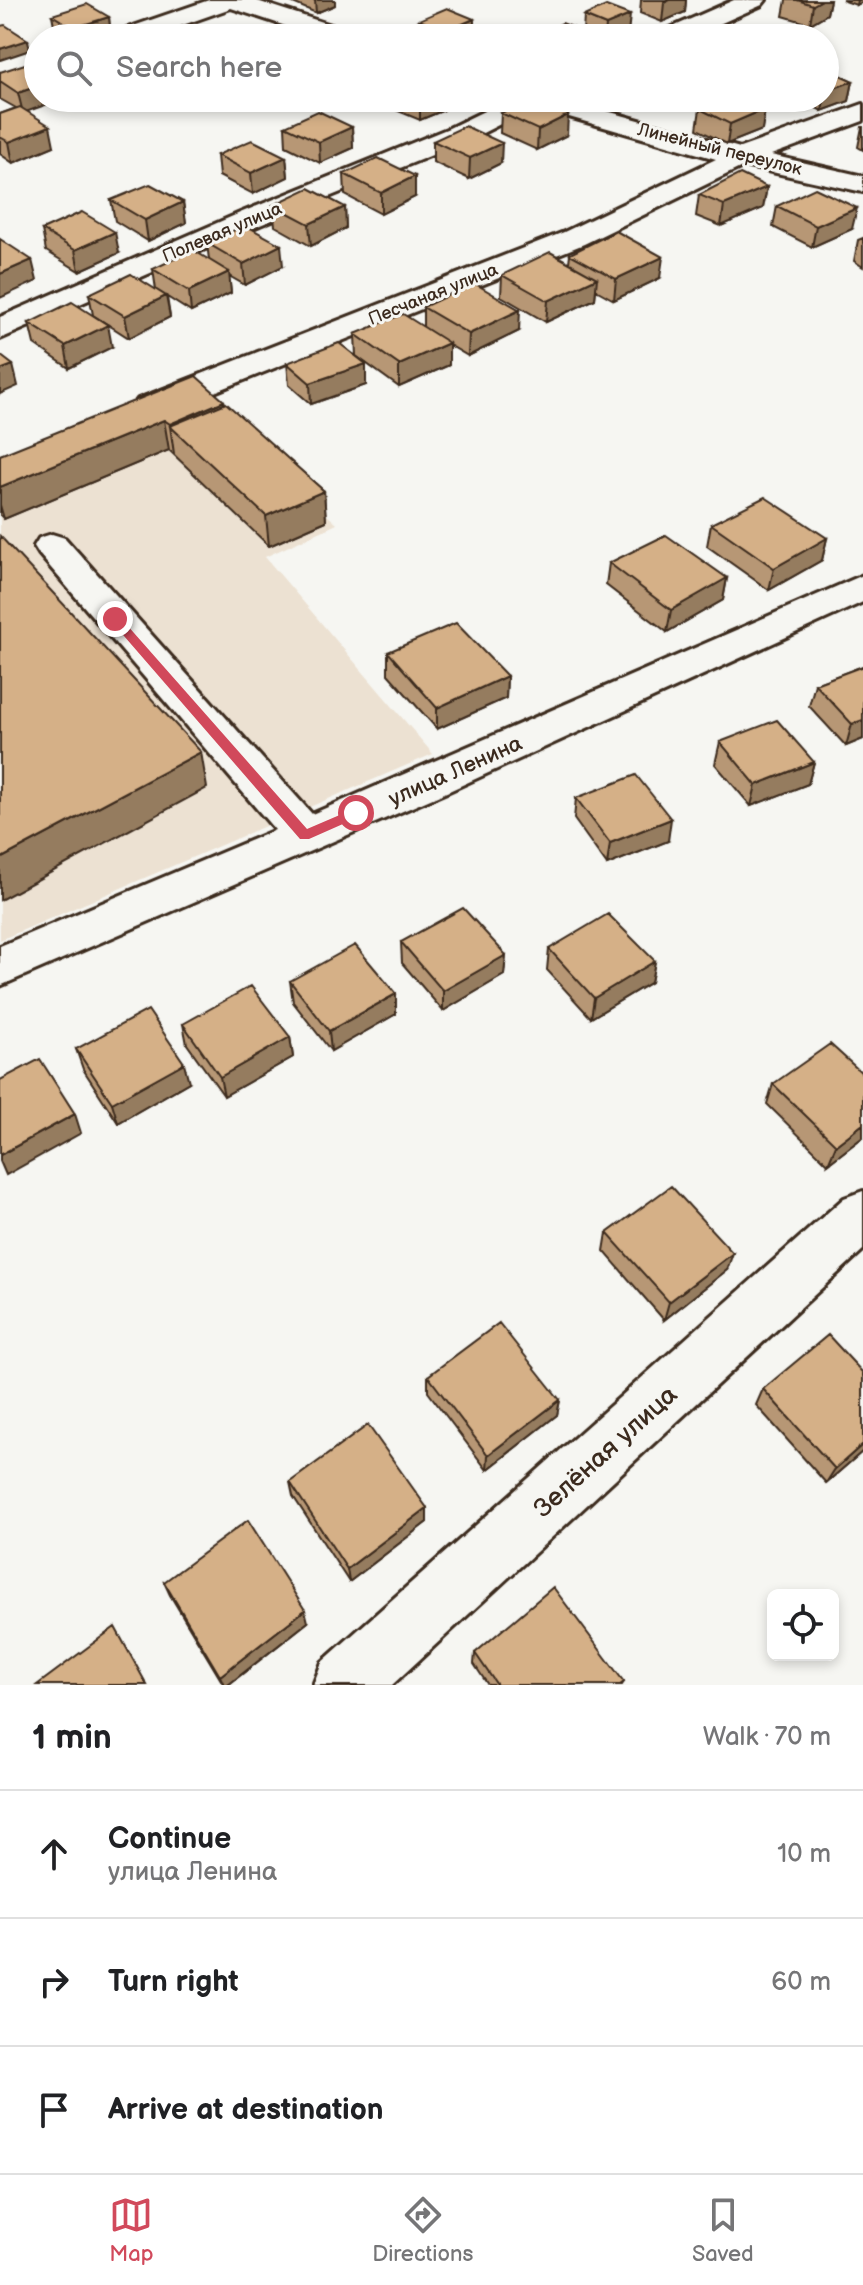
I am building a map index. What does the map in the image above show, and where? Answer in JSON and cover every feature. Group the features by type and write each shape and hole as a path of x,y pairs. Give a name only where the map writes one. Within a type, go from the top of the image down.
{"street":[{"path":"162,24 231,0 304,24"},
{"path":"700,24 754,0"},
{"name":"Полевая улица","path":"0,329 250,219 459,134 503,112"},
{"name":"Линейный переулок","path":"581,112 741,157 863,184"},
{"name":"Песчаная улица","path":"118,419 574,238 741,157 863,112"},
{"path":"52,546 305,835"},
{"name":"улица Ленина","path":"0,967 863,587"},
{"name":"Зелёная улица","path":"345,1685 863,1215"}],"shaded area":[{"path":"197,396 337,524 265,557 433,754 0,940 0,480"}],"building":[{"path":"797,0 822,0 813,5"},
{"path":"87,4 109,17 86,24 67,24 52,15"},
{"path":"606,6 630,15 608,24 584,16"},
{"path":"447,8 474,19 462,24 429,24 419,20"},
{"path":"5,25 24,37 24,41 0,49 0,26"},
{"path":"24,64 24,91 18,93 0,81 0,72"},
{"path":"839,74 853,81 839,86"},
{"path":"20,107 50,126 9,142 0,137 0,114"},
{"path":"320,112 352,127 319,142 285,126"},
{"path":"561,112 568,115 538,130 501,113"},
{"path":"706,112 758,112 730,124"},
{"path":"465,126 502,143 470,158 433,141"},
{"path":"252,140 286,157 251,173 217,155"},
{"path":"378,158 415,176 381,193 344,174"},
{"path":"740,174 767,187 724,205 699,195"},
{"path":"150,184 183,202 145,220 111,200"},
{"path":"309,188 345,207 309,224 273,205"},
{"path":"815,188 857,208 816,226 777,206"},
{"path":"82,212 115,232 75,250 42,230"},
{"path":"245,225 281,245 243,264 207,243"},
{"path":"616,231 663,257 616,279 570,254"},
{"path":"0,239 32,260 0,274"},
{"path":"193,250 229,272 189,291 153,269"},
{"path":"550,252 597,278 548,301 502,275"},
{"path":"131,274 166,296 125,316 89,294"},
{"path":"474,283 520,310 469,334 423,307"},
{"path":"72,302 108,325 65,346 29,323"},
{"path":"403,314 449,343 399,365 355,334"},
{"path":"339,343 366,364 310,383 287,363"},
{"path":"0,355 13,365 0,370"},
{"path":"196,376 224,401 170,424 164,420 0,487 0,455"},
{"path":"226,403 324,491 266,516 170,426"},
{"path":"765,497 827,538 774,568 711,524"},
{"path":"666,535 727,578 671,610 609,563"},
{"path":"0,536 201,752 0,859"},
{"path":"456,623 507,676 437,708 388,652"},
{"path":"863,666 863,720 852,724 815,684"},
{"path":"777,720 814,762 756,785 720,742"},
{"path":"636,775 671,819 610,843 576,798"},
{"path":"463,908 506,955 443,991 401,942"},
{"path":"608,914 655,961 594,998 549,949"},
{"path":"355,945 396,994 329,1031 290,981"},
{"path":"251,986 290,1037 220,1077 183,1024"},
{"path":"148,1010 184,1063 112,1103 76,1049"},
{"path":"830,1044 863,1074 863,1124 836,1145 773,1084"},
{"path":"40,1059 75,1114 0,1155 0,1080"},
{"path":"671,1186 733,1253 669,1302 607,1233"},
{"path":"499,1323 560,1400 488,1455 428,1376"},
{"path":"828,1335 863,1373 863,1444 835,1469 763,1389"},
{"path":"368,1425 427,1508 347,1569 290,1482"},
{"path":"248,1520 305,1610 220,1676 164,1582"},
{"path":"553,1587 624,1682 620,1685 497,1685 475,1653"},
{"path":"115,1627 147,1685 37,1685"}],"route":[{"path":"115,619 305,835 356,813"}]}
